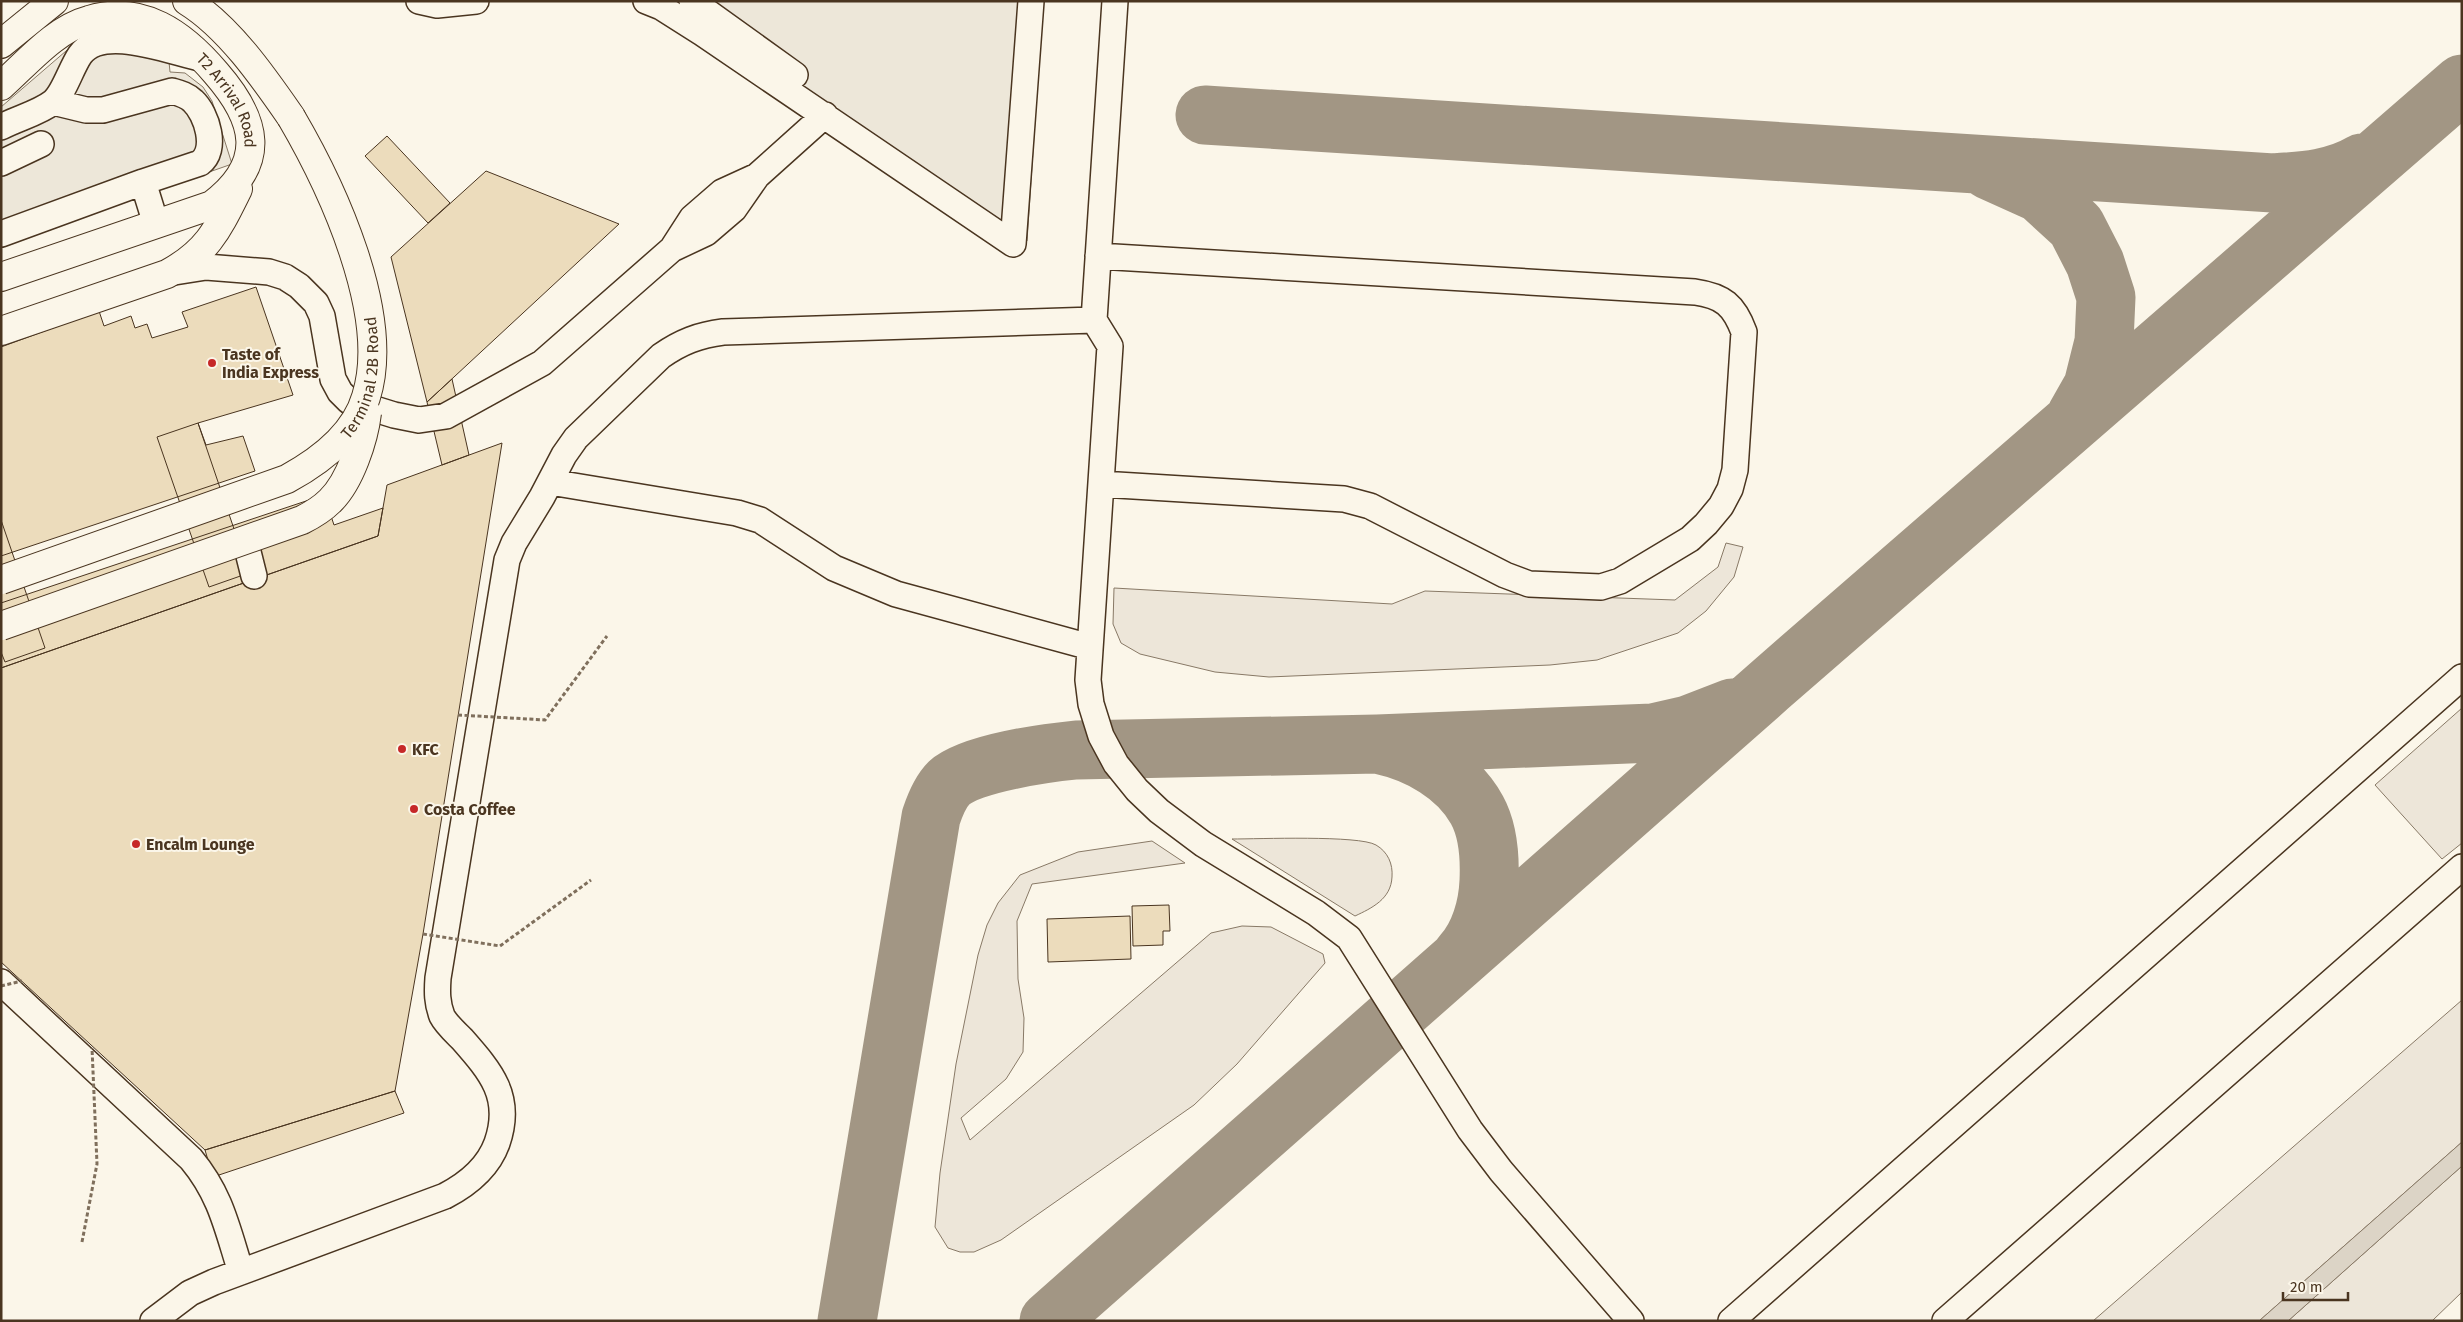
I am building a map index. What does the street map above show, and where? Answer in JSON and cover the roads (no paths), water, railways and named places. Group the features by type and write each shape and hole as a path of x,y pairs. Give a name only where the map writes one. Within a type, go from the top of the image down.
{"main road":[{"path":"1,44 54,1"},
{"name":"Terminal 2B Road","path":"1,580 286,479 308,467 331,449 350,427 366,399 371,379 372,358 369,321 362,283 345,225 311,151 266,80 237,46 187,1"},
{"name":"T2 Arrival Road","path":"1,86 71,27 105,16 140,18 156,23 186,41 204,59 225,83 241,106 248,120 251,139 248,159 239,178 228,193 212,205 1,277"},
{"path":"1,331 167,274 196,256 207,243 238,188 248,159"},
{"path":"1,626 302,520 318,511 336,494 349,472 366,424 371,379"}],"lane":[{"path":"419,1 437,4 476,1"},
{"path":"646,1 676,16 1013,244 1031,1"},
{"path":"692,1 794,75"},
{"path":"1115,1 1094,320 1110,346 1088,680 1091,704 1101,736 1116,764 1137,790 1159,811 1203,844 1316,913 1350,938 1470,1130 1501,1170 1631,1321"},
{"path":"1,127 52,102 60,93 81,53 98,42 126,41 204,59"},
{"path":"1,234 200,163 206,159 211,146 204,120 193,101 172,91 103,110 86,110 52,102"},
{"path":"167,274 206,267 269,272 300,286 310,295 322,316 333,379 340,392 349,401 394,415 419,420 446,416 542,363 672,249 706,233 734,209 757,176 825,115"},
{"path":"1,163 40,144"},
{"path":"143,182 156,224"},
{"path":"1098,256 1695,292 1710,294 1728,304 1738,316 1744,332 1735,470 1730,489 1721,506 1690,539 1620,581 1601,587 1529,584 1505,575 1370,506 1344,499 1101,484"},
{"path":"153,1321 190,1293 445,1196 471,1180 494,1151 503,1118 502,1101 497,1084 487,1069 443,1017 437,1000 438,978 507,560 514,543 564,455 576,438 661,356 676,346 706,334 1094,320"},
{"path":"550,482 737,513 760,520 834,568 887,591 1090,647"},
{"path":"245,540 254,576"},
{"path":"1731,1321 2462,677"},
{"path":"1945,1321 2462,867"},
{"path":"12,982 191,1158 207,1178 219,1201 241,1272"}],"place":[{"name":"Taste of India Express","path":"212,363"},
{"name":"KFC","path":"402,749"},
{"name":"Costa Coffee","path":"414,809"},
{"name":"Encalm Lounge","path":"136,844"}]}
